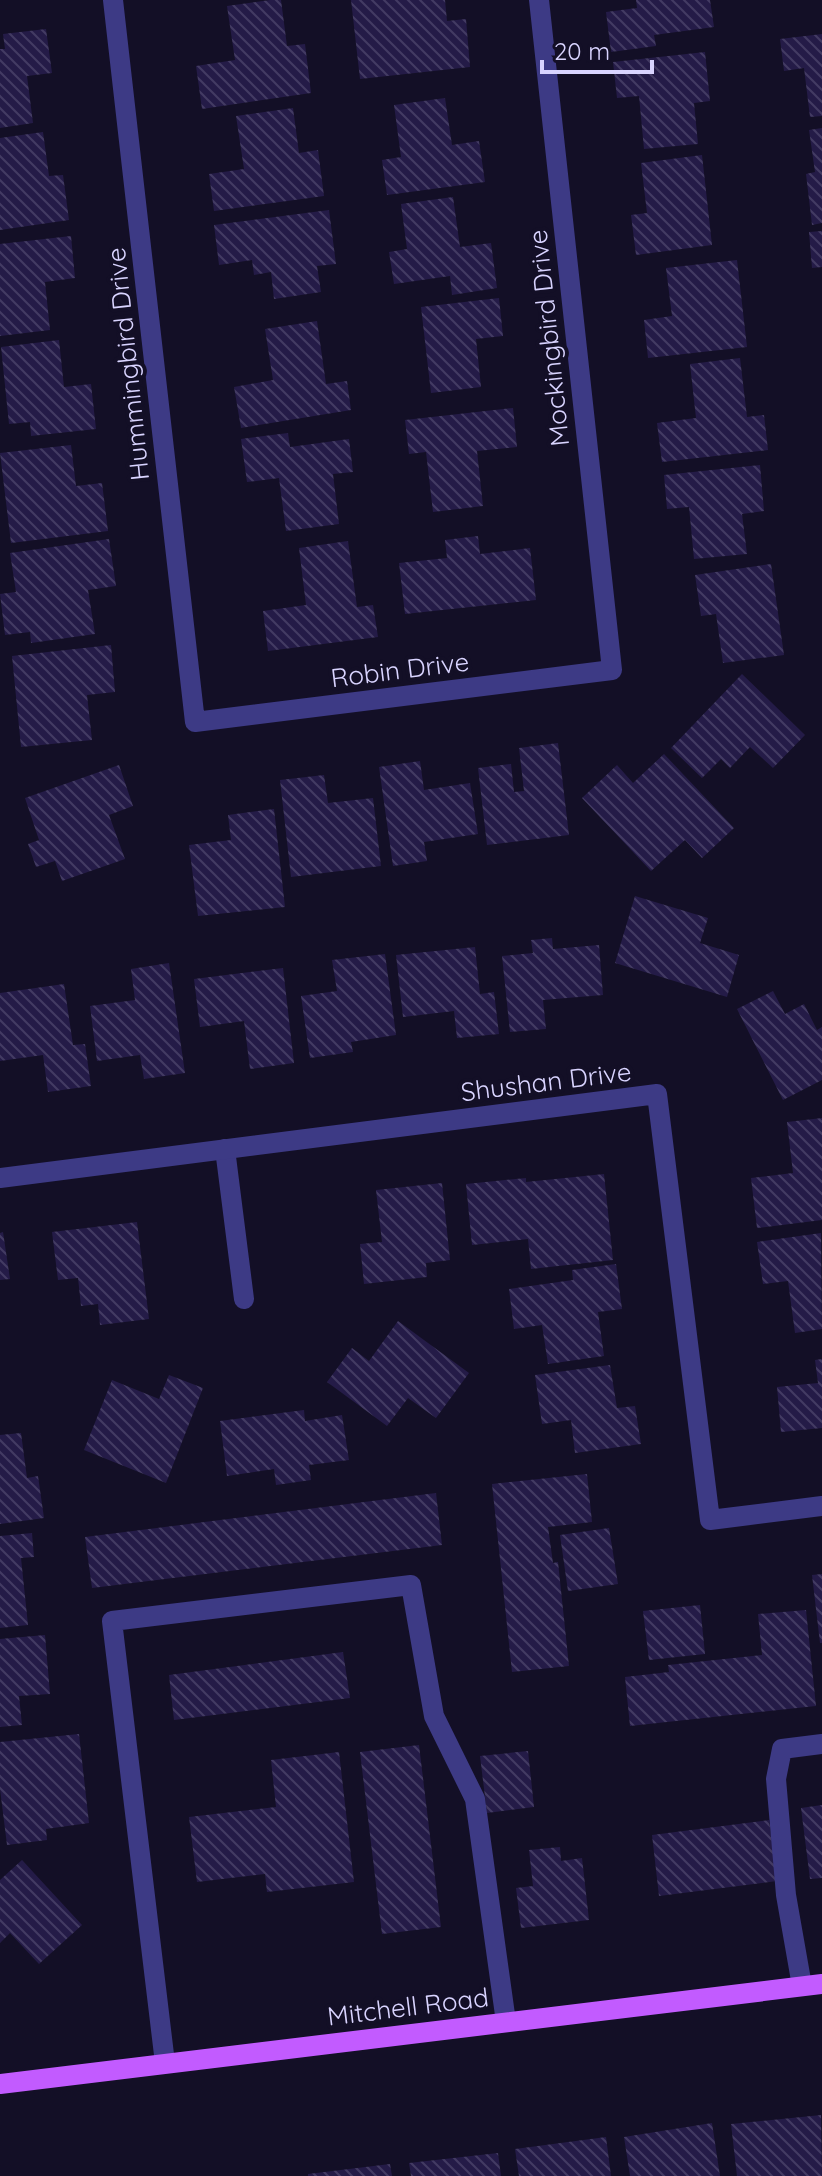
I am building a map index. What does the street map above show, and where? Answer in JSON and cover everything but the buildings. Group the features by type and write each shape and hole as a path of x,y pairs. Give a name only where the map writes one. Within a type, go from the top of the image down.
{"main road":[{"name":"Mitchell Road","path":"0,2084 812,1985"}],"street":[{"name":"Hummingbird Drive","path":"113,0 195,722"},
{"name":"Mockingbird Drive","path":"539,0 612,670"},
{"name":"Robin Drive","path":"195,722 612,670"},
{"name":"Shushan Drive","path":"0,1178 657,1094 710,1520 822,1506"},
{"path":"225,1149 244,1299"},
{"path":"165,2063 112,1621 128,1619 411,1585 434,1716 475,1799 506,2022"},
{"path":"812,1985 786,1895 776,1779 782,1749 822,1744"}]}
